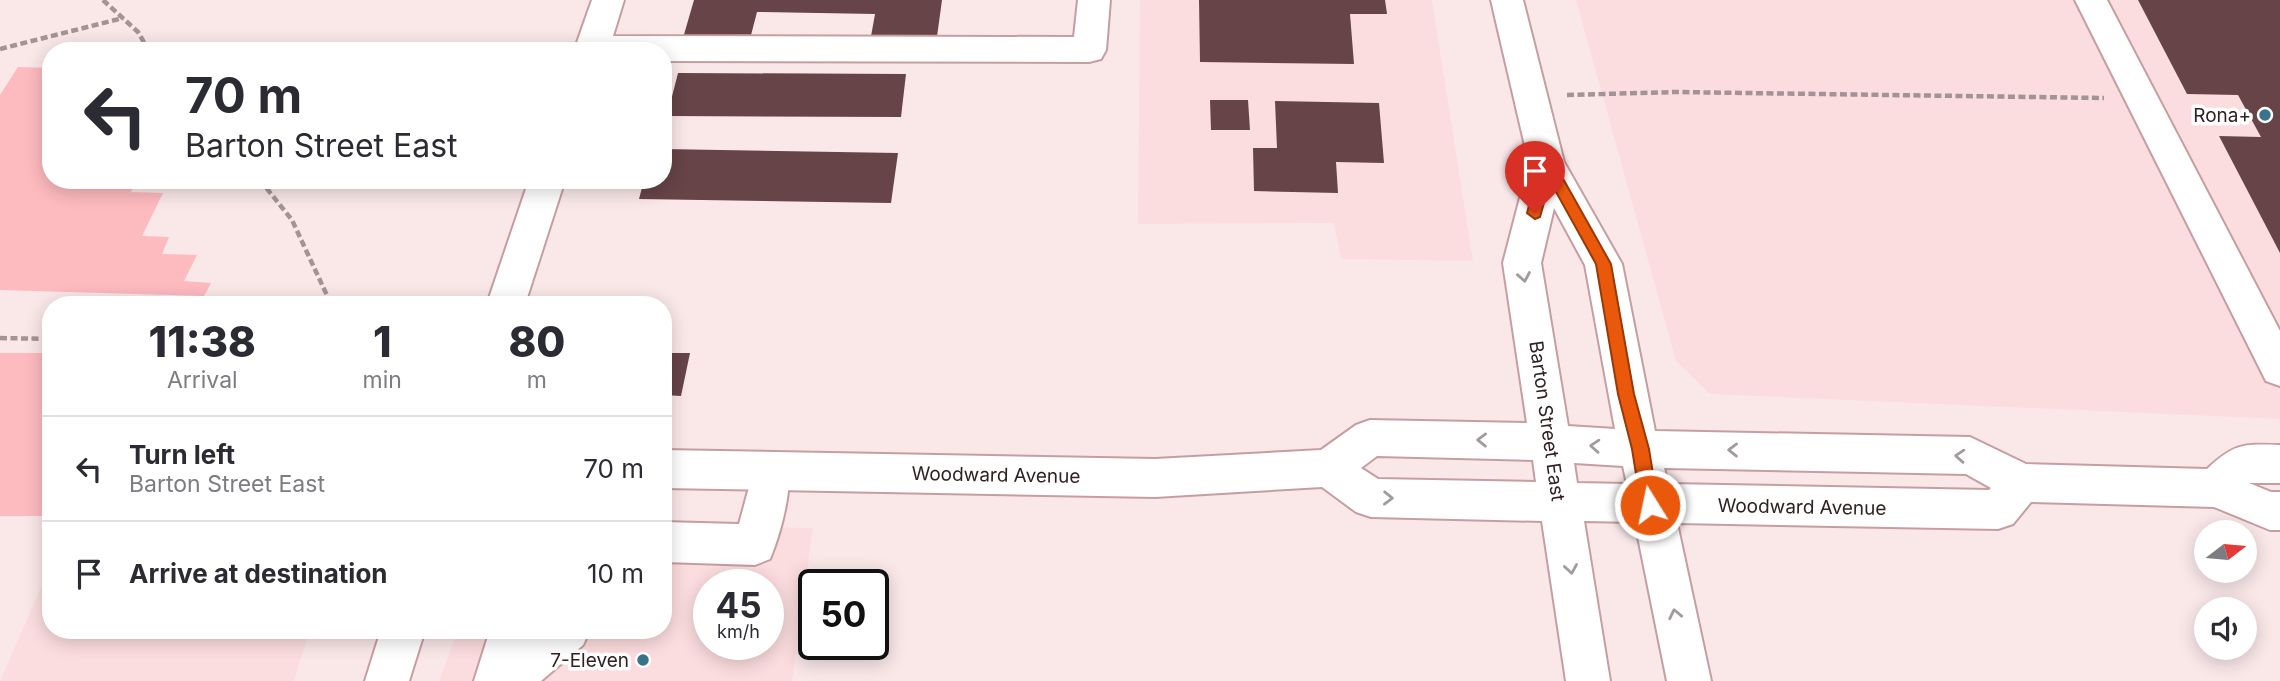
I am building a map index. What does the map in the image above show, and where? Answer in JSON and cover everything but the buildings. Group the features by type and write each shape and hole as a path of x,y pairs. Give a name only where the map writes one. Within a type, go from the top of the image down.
{"main road":[{"path":"593,42 608,0"},
{"path":"672,49 1089,50 1094,0"},
{"name":"Barton Street East","path":"1507,0 1547,163 1603,264 1626,394 1689,681"},
{"path":"2091,0 2140,95 2266,314 2280,369"},
{"name":"Barton Street East","path":"1547,163 1522,263 1588,681"},
{"path":"509,296 544,189"},
{"path":"1328,468 1370,438 1550,443 1640,449 1970,456 2022,483 2215,488 2270,511 2280,511"},
{"path":"2215,488 2242,463 2280,464"},
{"name":"Woodward Avenue","path":"672,469 1155,478 1328,468 1371,498 1998,510 2022,483"},
{"path":"672,546 755,545 771,471"},
{"path":"387,681 400,639"},
{"path":"496,681 509,639"},
{"path":"506,681 557,639"}],"path":[{"path":"103,0 138,32 144,42"},
{"path":"0,49 123,18"},
{"path":"1531,97 1675,92 2122,99 2140,95"},
{"path":"267,189 292,220 327,296"},
{"path":"0,338 42,339"}],"shaded area":[{"path":"1140,0 1432,0 1473,261 1341,259 1334,223 1138,224"},
{"path":"1576,0 2280,0 2280,419 1710,394 1676,361"},
{"path":"18,67 42,68 42,189 132,189 131,192 163,193 142,236 169,237 162,254 197,255 184,281 211,283 204,296 0,290 0,95"},
{"path":"0,353 42,353 42,516 0,516"},
{"path":"672,525 813,528 807,569 798,569 798,637 792,681 439,681 455,639 672,639"},
{"path":"42,585 42,639 307,639 294,681 0,681"}],"place":[{"name":"Rona+","path":"2265,115"},
{"name":"7-Eleven","path":"643,660"}],"route":[{"path":"1535,213 1547,163 1603,264 1626,394 1650,505"}]}
